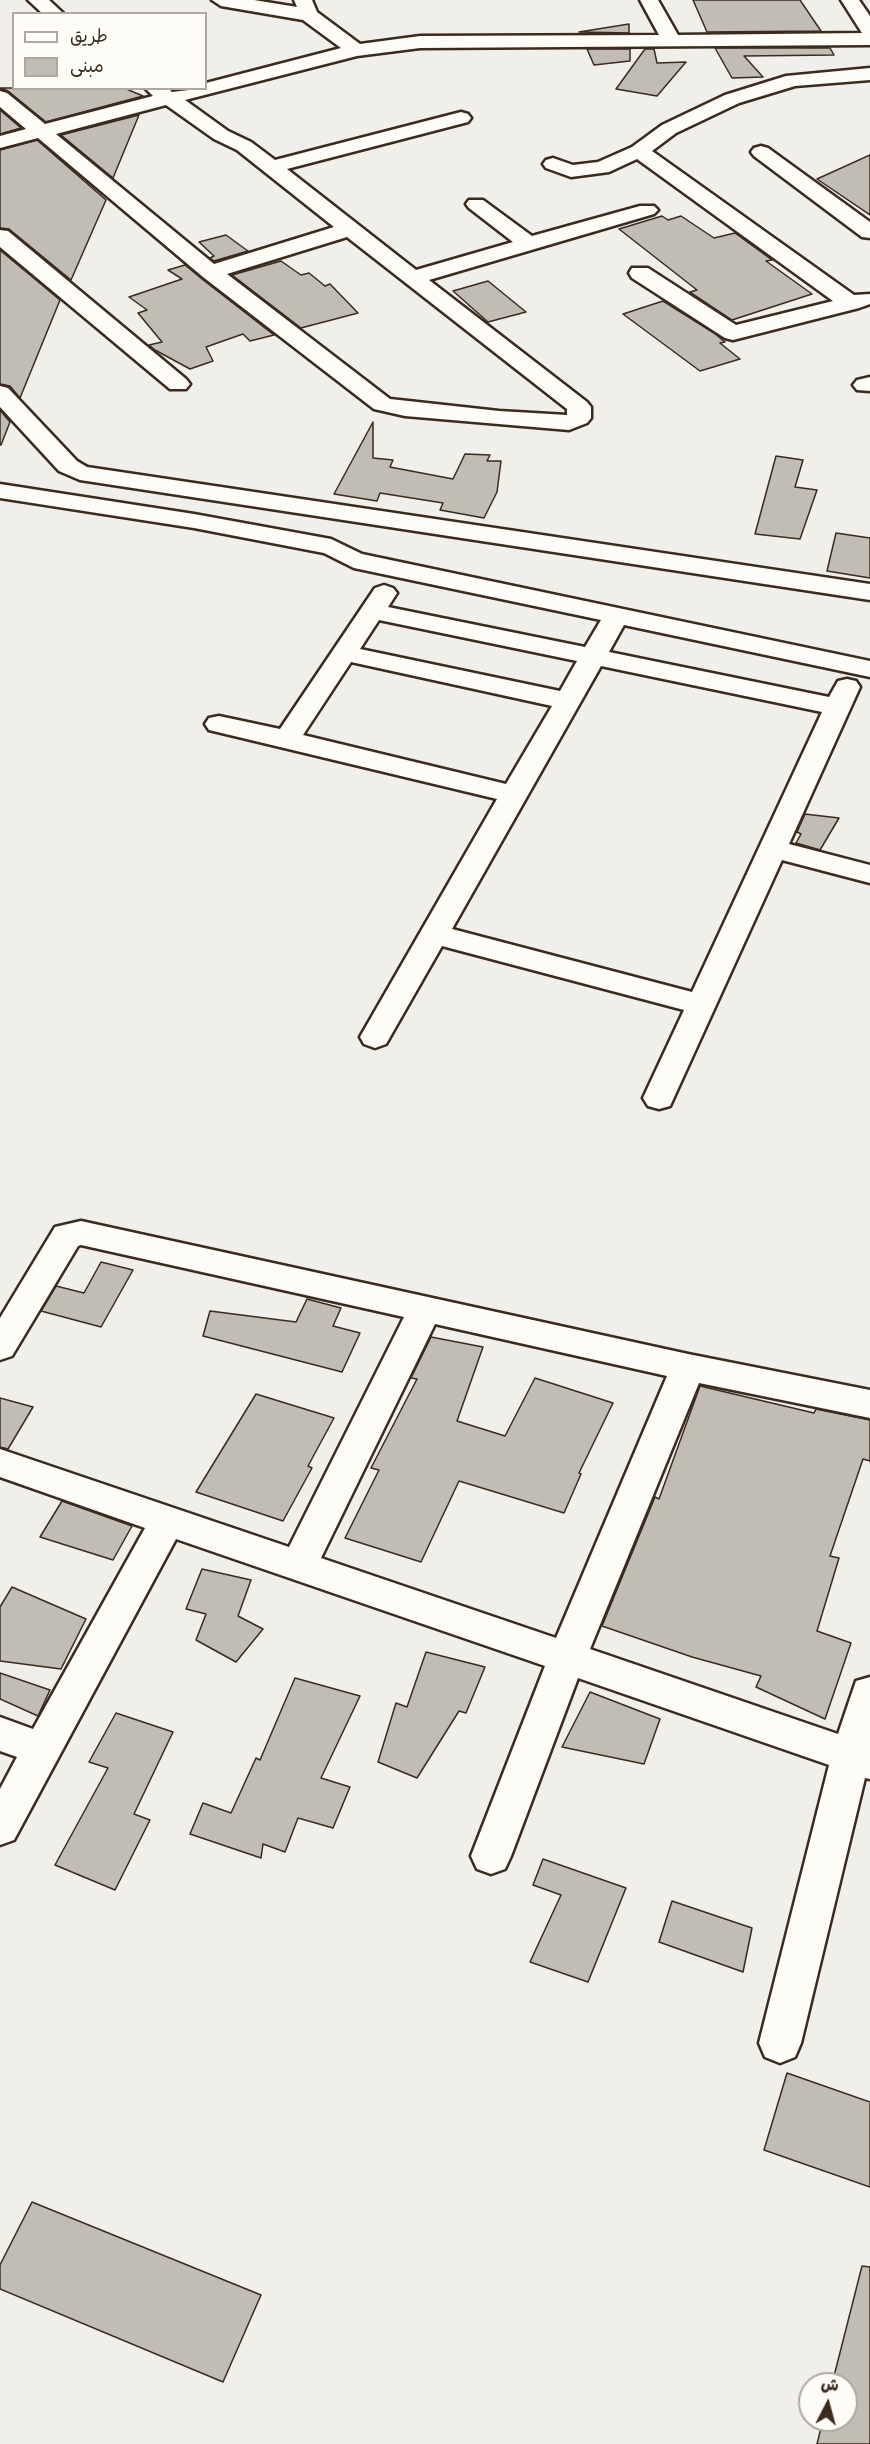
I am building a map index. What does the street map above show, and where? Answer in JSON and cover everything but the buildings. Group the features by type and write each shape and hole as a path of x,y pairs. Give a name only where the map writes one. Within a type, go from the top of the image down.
{"street":[{"path":"37,0 52,12"},
{"path":"221,0 306,7 356,50"},
{"path":"649,0 672,40"},
{"path":"850,0 870,31"},
{"path":"207,83 356,50 420,42 870,39"},
{"path":"552,164 571,171 602,168 639,151 669,129 732,99 793,80 870,74"},
{"path":"0,142 178,90"},
{"path":"0,97 39,132 211,272 336,372 382,404 405,409 568,423 579,418 579,407 411,278 272,167 244,146 221,135 160,94"},
{"path":"272,167 461,118"},
{"path":"639,151 687,188 860,300"},
{"path":"761,152 870,232"},
{"path":"476,204 530,245"},
{"path":"411,278 647,210"},
{"path":"211,272 349,229"},
{"path":"0,236 178,384"},
{"path":"640,273 733,333 860,300"},
{"path":"0,393 68,466 80,473 870,592"},
{"path":"0,491 194,521 332,547 354,560 863,667 838,707 659,1098"},
{"path":"287,739 400,569"},
{"path":"372,611 838,707"},
{"path":"375,1037 616,615"},
{"path":"344,653 567,701"},
{"path":"219,724 514,795"},
{"path":"773,849 870,874"},
{"path":"434,934 702,1005"},
{"path":"0,1347 67,1236 75,1233 688,1367 870,1404"},
{"path":"299,1565 425,1309"},
{"path":"491,1856 567,1658 688,1367"},
{"path":"0,1463 861,1759"},
{"path":"0,1827 168,1520"},
{"path":"780,2043 861,1759 870,1693"},
{"path":"0,1734 42,1749"}]}
